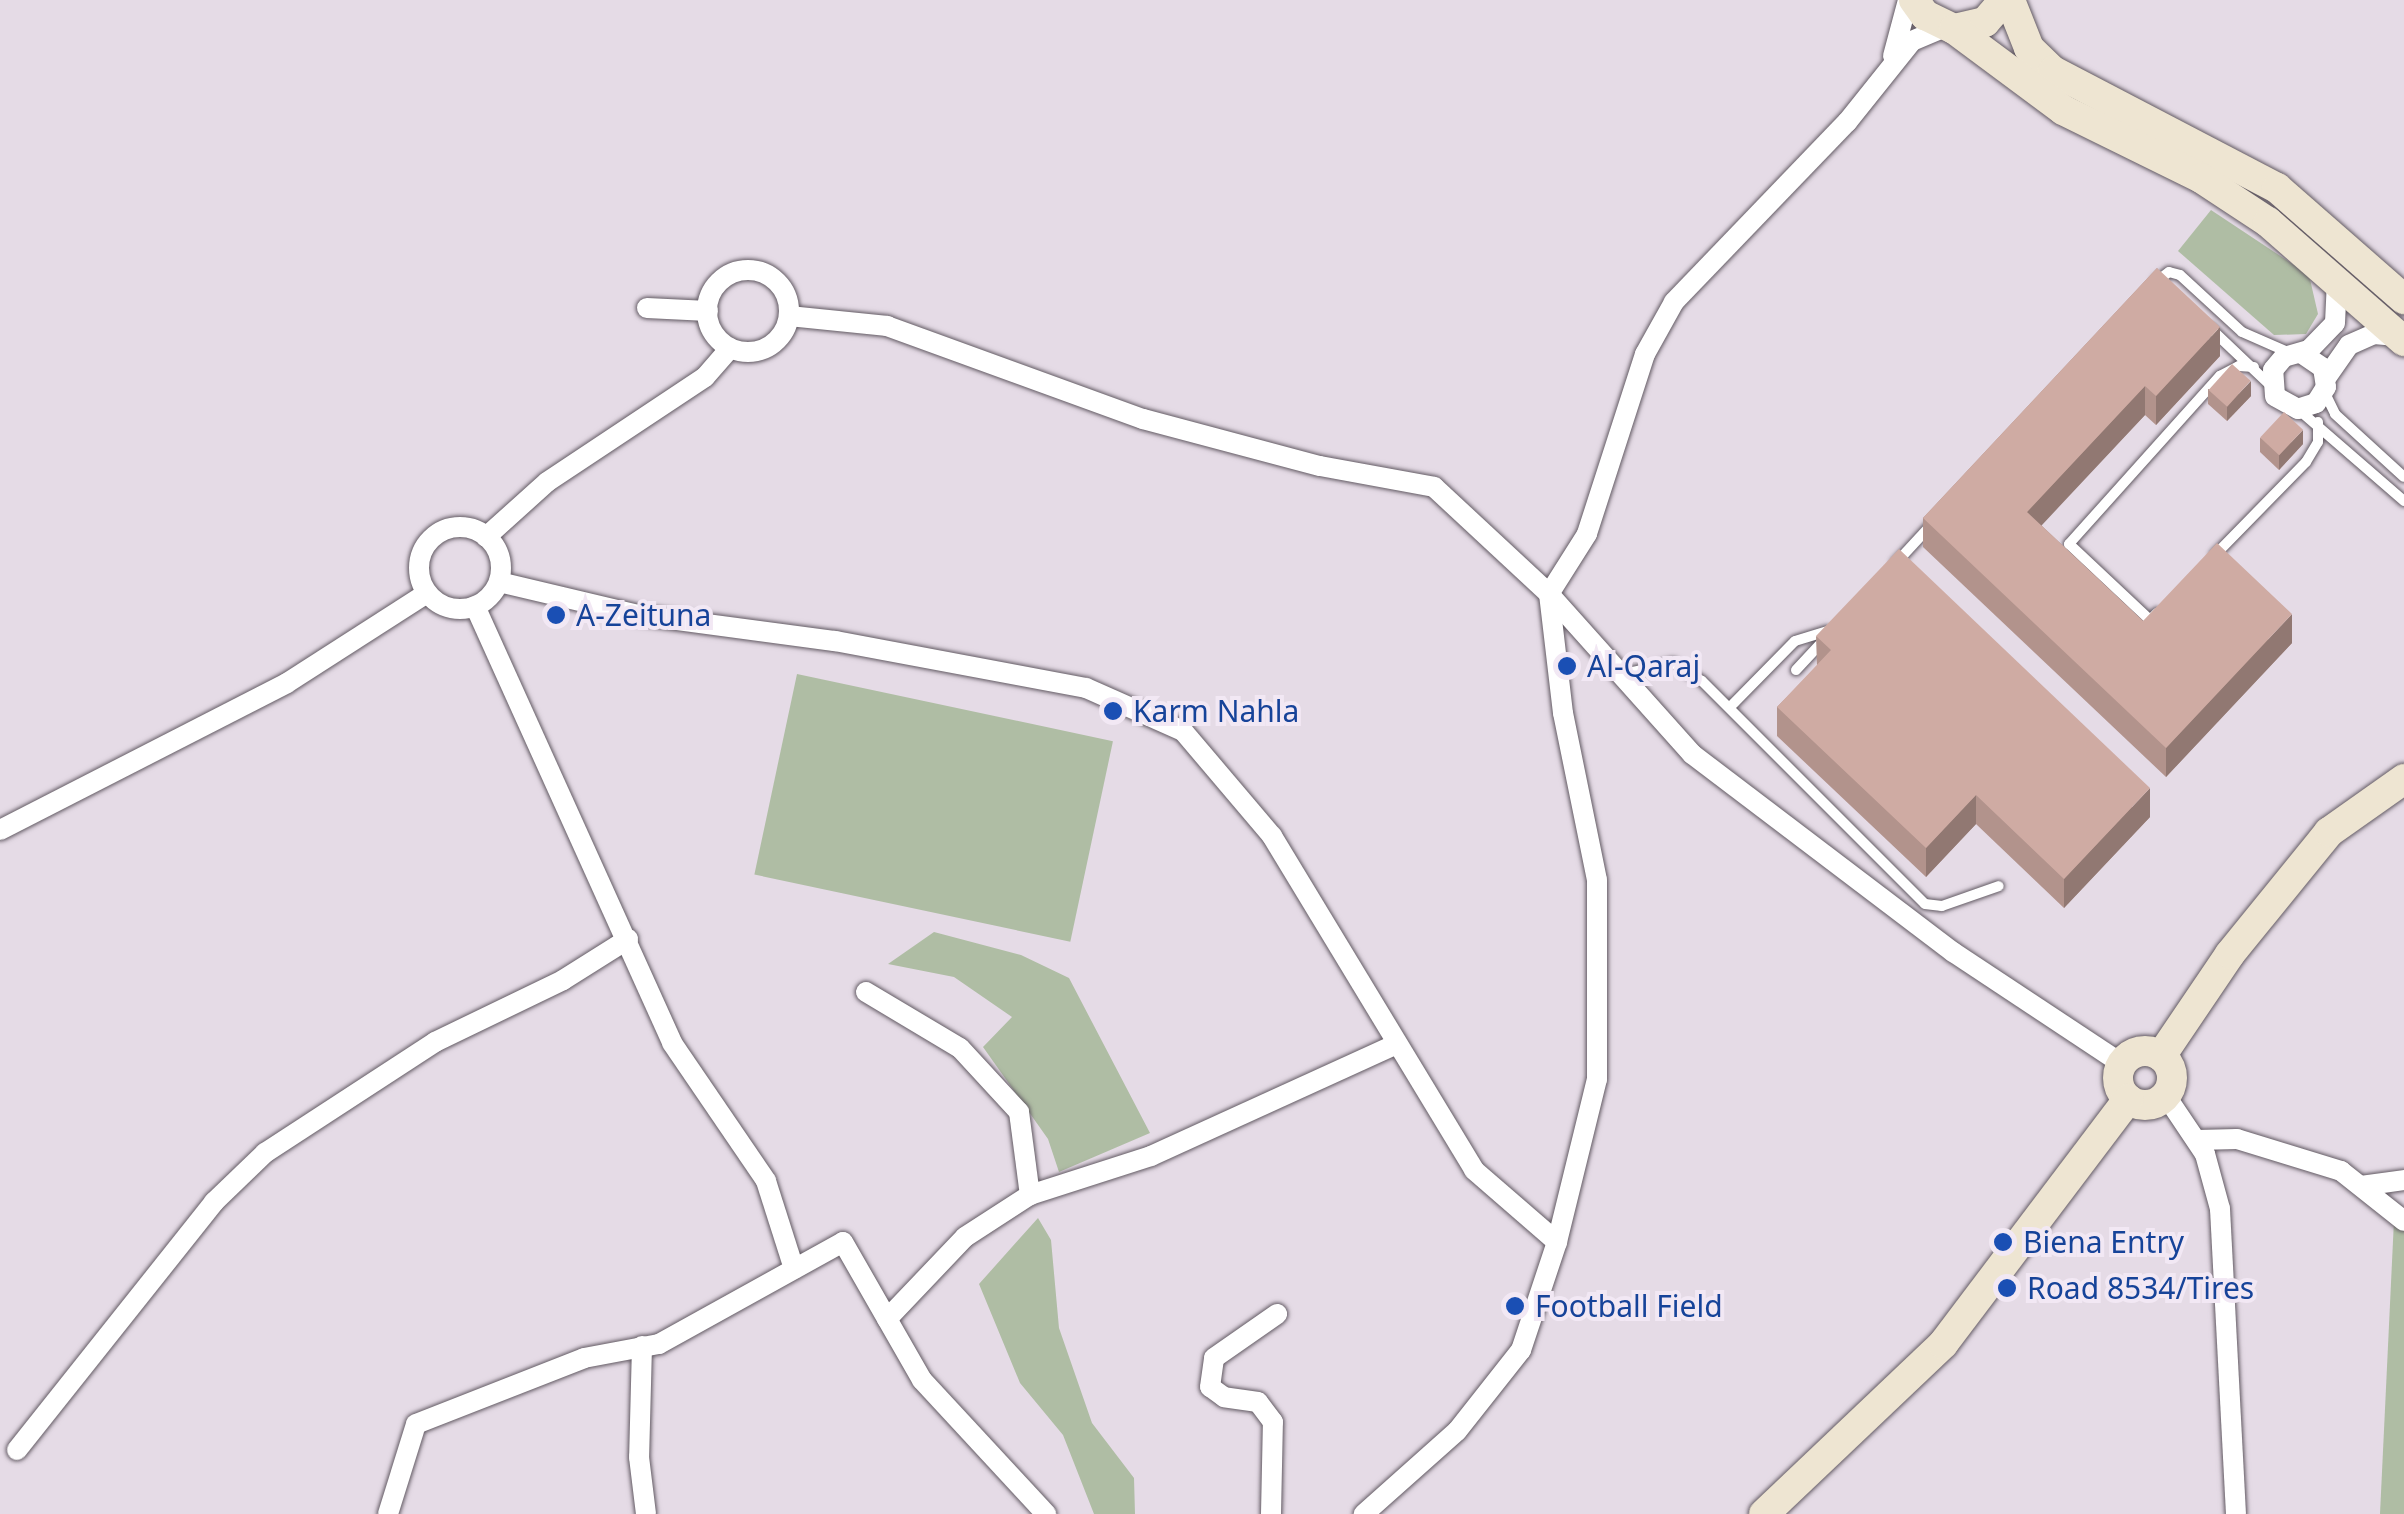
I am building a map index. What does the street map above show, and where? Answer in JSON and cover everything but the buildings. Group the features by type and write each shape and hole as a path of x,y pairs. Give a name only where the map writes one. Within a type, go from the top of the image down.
{"main road":[{"path":"1911,0 2063,110 2231,197 2336,276 2402,338"},
{"path":"1950,28 1985,22 2007,0 2029,48 2052,72 2277,188 2404,299"},
{"path":"2161,1056 2230,954 2329,832 2404,779"},
{"path":"2139,1050 2161,1056 2173,1078 2166,1096 2142,1105 2128,1099 2119,1086 2122,1064 2139,1050"},
{"path":"1764,1514 1943,1344 2128,1099"}],"street":[{"path":"1883,76 1911,0"},
{"path":"1364,1514 1456,1432 1520,1350 1557,1242 1596,1079 1597,880 1563,713 1549,594 1587,534 1658,327 1691,281 1847,122 1912,41 1950,28"},
{"path":"486,537 546,482 705,377 730,348 770,346 789,316 781,285 745,270 720,280 708,311 711,329 730,348"},
{"path":"2336,276 2335,323 2273,370 2272,388 2280,402 2298,409 2316,403 2337,356 2358,340 2402,338"},
{"path":"648,308 708,311"},
{"path":"789,316 888,326 1143,420 1320,466 1434,487 1549,594 1692,754 1953,952 2122,1064"},
{"path":"2297,354 2317,361 2325,384"},
{"path":"456,527 486,537 499,555 498,582 475,606 455,609 427,592 419,560 432,538 456,527"},
{"path":"498,582 639,615 835,641 1086,688 1183,731 1272,836 1474,1170 1557,1242"},
{"path":"0,830 287,683 427,592"},
{"path":"475,606 672,1043 766,1181 794,1269"},
{"path":"16,1450 214,1202 266,1153 435,1042 563,980 628,939"},
{"path":"866,992 960,1048 1019,1112 1030,1195"},
{"path":"887,1319 965,1236 1030,1195 1151,1156 1396,1044"},
{"path":"2166,1096 2197,1140 2220,1209 2236,1514"},
{"path":"2197,1140 2237,1139 2340,1171 2404,1221"},
{"path":"2361,1186 2404,1180"},
{"path":"388,1514 416,1424 584,1358 659,1344 843,1242 922,1380 1046,1514"},
{"path":"1271,1514 1273,1422 1258,1402 1224,1398 1210,1386 1214,1358 1277,1314"},
{"path":"642,1346 639,1457 646,1514"}],"lane":[{"path":"2144,295 2169,272 2180,275 2242,332 2297,354"},
{"path":"2157,280 2171,293"},
{"path":"2199,318 2272,388"},
{"path":"2174,596 2150,620 2068,544 2220,376 2238,366 2254,367"},
{"path":"2325,384 2335,414 2404,477"},
{"path":"2298,409 2318,422 2404,501"},
{"path":"2198,572 2306,462 2318,442 2318,422"},
{"path":"1888,572 1942,513"},
{"path":"1796,670 1847,615"},
{"path":"1732,704 1795,640 1834,630"},
{"path":"1624,674 1672,663 1732,704 1925,904 1942,906 1998,886"}],"green space":[{"path":"2211,210 2309,275 2318,314 2306,334 2274,335 2178,251"},
{"path":"797,674 1113,741 1070,942 754,875"},
{"path":"934,932 1021,955 1069,978 1150,1133 1059,1172 1048,1139 983,1047 1012,1017 954,977 888,964"},
{"path":"1038,1218 1051,1240 1059,1328 1092,1423 1134,1478 1135,1514 1094,1514 1063,1435 1020,1383 979,1284"},
{"path":"2394,1220 2404,1227 2404,1514 2380,1514"}],"place":[{"name":"A-Zeituna","path":"556,615"},
{"name":"Al-Qaraj","path":"1567,666"},
{"name":"Karm Nahla","path":"1113,711"},
{"name":"Biena Entry","path":"2003,1242"},
{"name":"Road 8534/Tires","path":"2007,1288"},
{"name":"Football Field","path":"1515,1306"}]}
